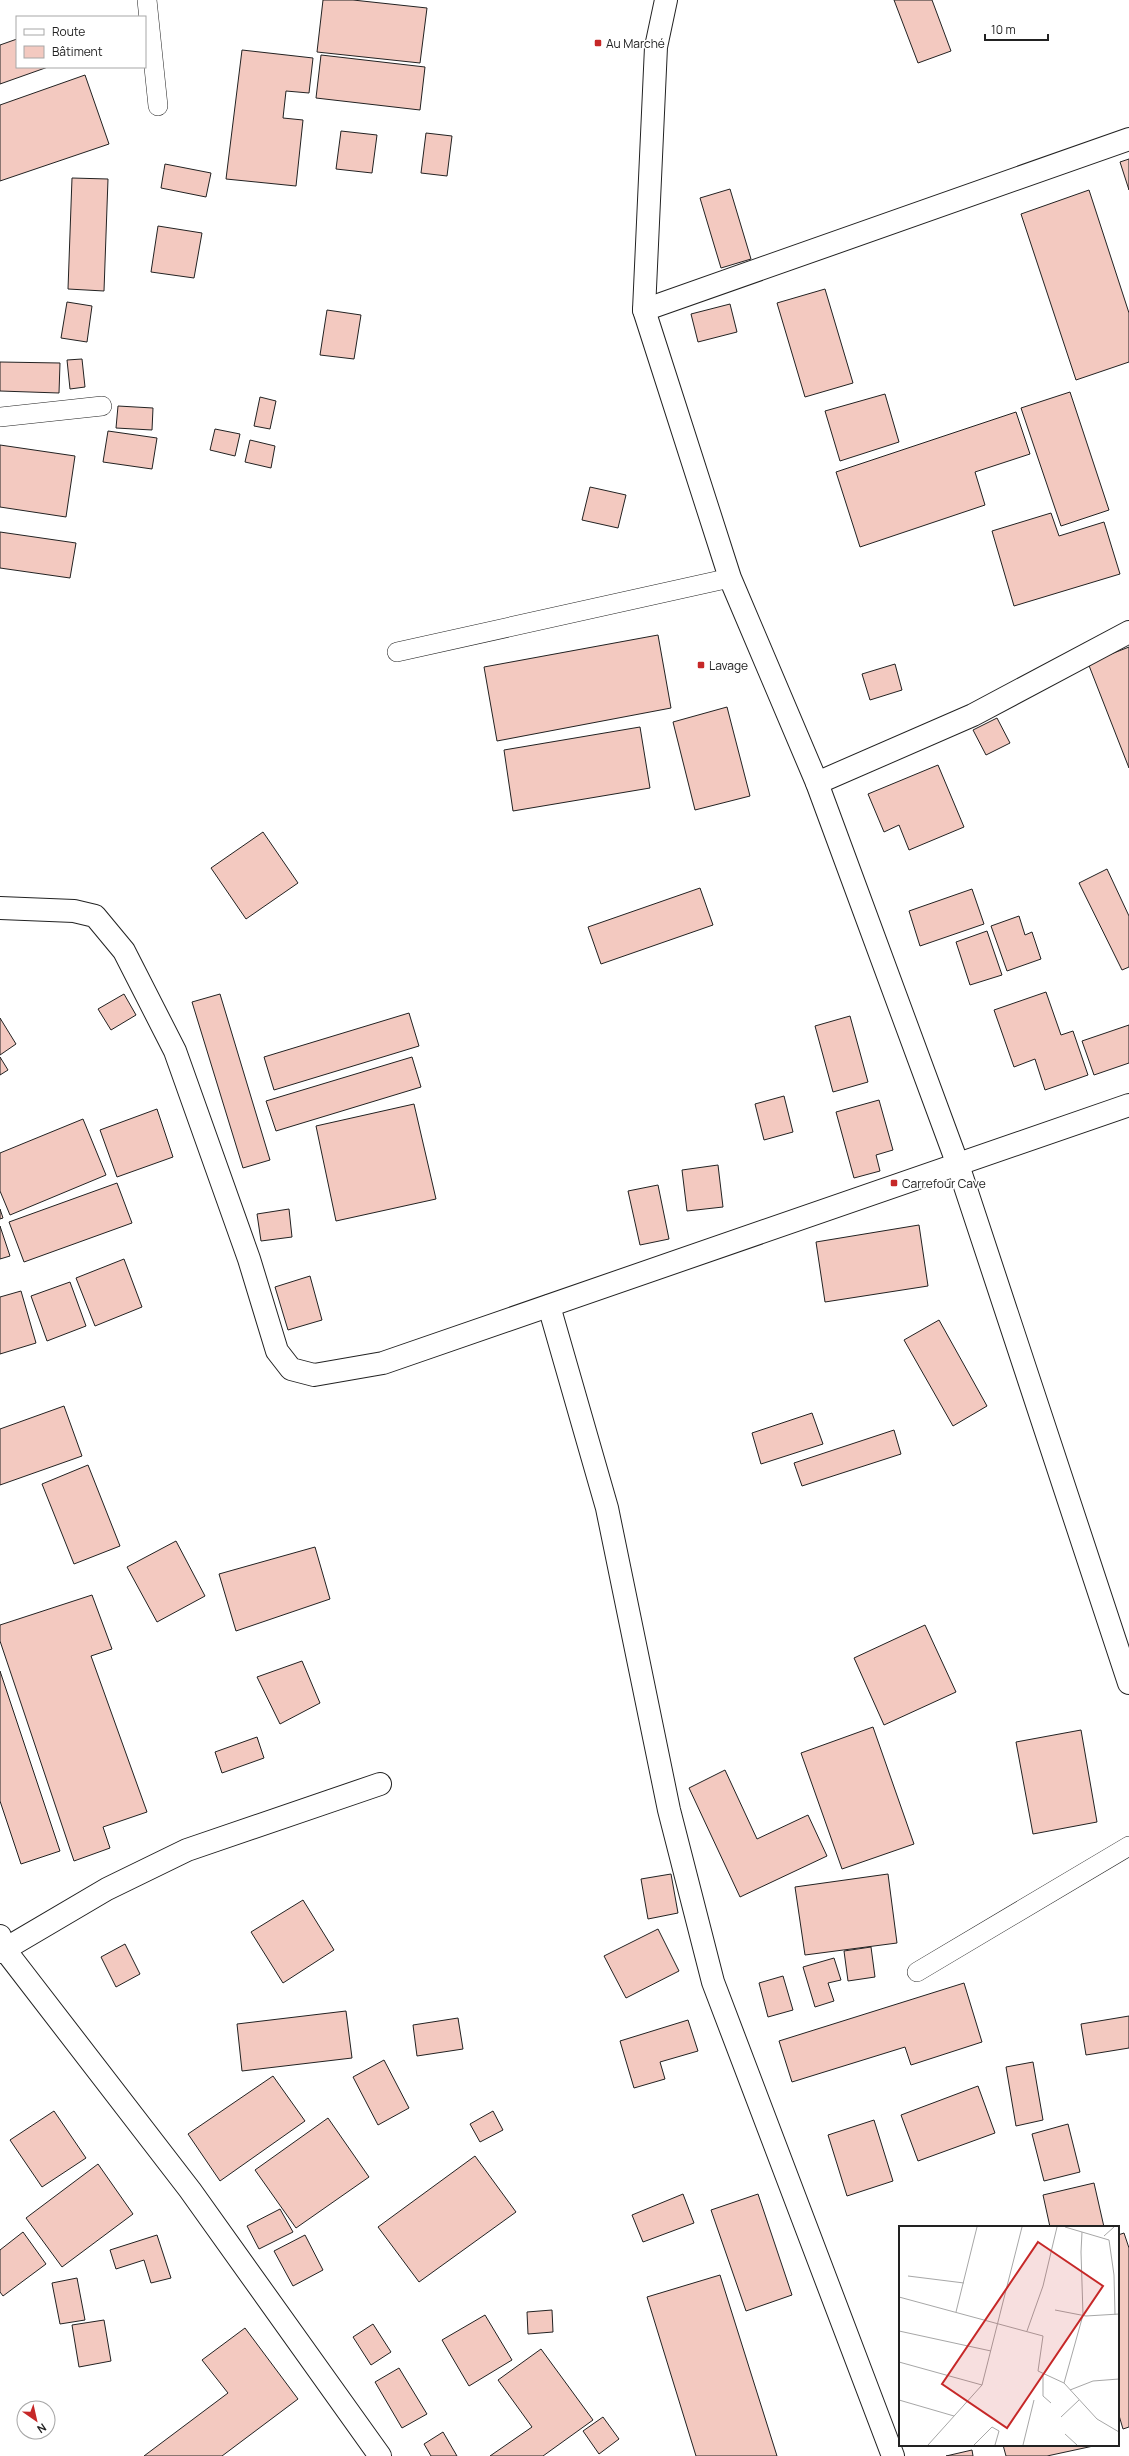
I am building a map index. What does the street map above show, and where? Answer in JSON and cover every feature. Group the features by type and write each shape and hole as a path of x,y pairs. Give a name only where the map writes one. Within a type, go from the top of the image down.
{"street":[{"path":"666,0 656,48 644,310 730,578 817,783 958,1165 1129,1683"},
{"path":"644,310 1129,139"},
{"path":"817,783 973,714 1129,632"},
{"path":"0,908 74,911 95,916 124,951 175,1052 249,1259 277,1351 291,1369 314,1375 383,1363 1129,1105"},
{"path":"549,1306 608,1508 669,1810 713,1982 892,2456"},
{"path":"380,1784 187,1850 107,1889 2,1946 190,2190 380,2456"}],"lane":[{"path":"146,0 158,106"},
{"path":"0,417 102,406"},
{"path":"397,652 730,578"},
{"path":"917,1972 1129,1846"}],"building":[{"path":"323,0 353,0 427,8 420,63 317,52"},
{"path":"894,0 932,0 951,51 918,63"},
{"path":"16,39 16,68 45,68 0,84 0,45"},
{"path":"242,50 313,58 309,93 286,91 283,118 303,120 296,186 226,179"},
{"path":"321,55 425,67 420,110 316,98"},
{"path":"85,75 109,144 0,181 0,105"},
{"path":"341,131 377,135 372,173 336,169"},
{"path":"426,133 452,136 447,176 421,173"},
{"path":"1129,159 1129,190 1120,162"},
{"path":"165,164 211,173 206,197 161,188"},
{"path":"72,178 108,179 104,291 68,289"},
{"path":"730,189 751,259 721,268 700,198"},
{"path":"1089,190 1129,313 1129,362 1076,380 1021,214"},
{"path":"158,226 202,233 194,278 151,272"},
{"path":"825,289 853,383 805,397 777,303"},
{"path":"67,302 92,306 87,342 61,338"},
{"path":"730,304 737,332 698,342 691,314"},
{"path":"327,310 361,315 354,359 320,355"},
{"path":"82,359 85,387 70,389 67,360"},
{"path":"0,362 60,363 59,393 0,391"},
{"path":"1070,392 1109,510 1061,526 1021,408"},
{"path":"885,394 899,442 840,461 825,411"},
{"path":"260,397 276,401 270,429 254,426"},
{"path":"118,406 153,408 152,430 116,428"},
{"path":"1016,412 1030,454 975,472 985,505 860,547 836,472"},
{"path":"215,429 240,434 235,456 210,450"},
{"path":"108,431 157,438 152,469 103,462"},
{"path":"250,440 275,446 271,468 245,462"},
{"path":"0,445 75,456 66,517 0,507"},
{"path":"590,487 626,495 618,528 582,520"},
{"path":"1051,513 1059,536 1104,522 1120,574 1014,606 992,531"},
{"path":"0,532 76,543 70,578 0,568"},
{"path":"658,635 671,708 497,741 484,667"},
{"path":"1129,647 1129,768 1088,663"},
{"path":"895,664 902,690 870,700 862,674"},
{"path":"727,707 750,796 695,810 673,722"},
{"path":"997,718 1010,743 986,755 973,730"},
{"path":"640,727 650,788 513,811 504,750"},
{"path":"938,765 964,827 909,850 899,825 884,832 868,794"},
{"path":"263,832 298,883 246,919 211,868"},
{"path":"1107,869 1129,916 1129,967 1122,970 1079,883"},
{"path":"700,888 713,925 601,964 588,927"},
{"path":"972,889 984,924 920,946 909,911"},
{"path":"1019,916 1025,935 1032,932 1041,959 1007,971 991,926"},
{"path":"987,931 1002,975 970,985 956,942"},
{"path":"1046,992 1061,1035 1073,1031 1088,1075 1045,1090 1035,1059 1014,1067 994,1010"},
{"path":"124,994 136,1015 111,1030 98,1009"},
{"path":"220,994 270,1160 243,1168 192,1002"},
{"path":"409,1013 419,1046 274,1090 264,1057"},
{"path":"850,1016 868,1082 833,1092 815,1026"},
{"path":"0,1018 16,1044 0,1055"},
{"path":"1129,1025 1129,1063 1094,1075 1082,1041"},
{"path":"0,1057 8,1070 0,1075"},
{"path":"412,1057 421,1087 276,1131 266,1101"},
{"path":"784,1096 793,1132 764,1140 755,1104"},
{"path":"879,1100 893,1150 876,1155 880,1171 854,1178 836,1112"},
{"path":"414,1104 436,1199 336,1221 316,1126"},
{"path":"157,1109 173,1157 117,1177 100,1130"},
{"path":"83,1119 106,1175 10,1215 0,1191 0,1153"},
{"path":"718,1165 723,1207 687,1211 682,1170"},
{"path":"117,1183 132,1223 24,1262 9,1222"},
{"path":"658,1185 669,1239 640,1245 628,1191"},
{"path":"0,1209 3,1218 0,1219"},
{"path":"289,1209 292,1237 261,1241 257,1214"},
{"path":"919,1225 928,1286 825,1302 816,1242"},
{"path":"0,1226 10,1256 0,1259"},
{"path":"124,1259 142,1307 95,1326 76,1278"},
{"path":"310,1276 322,1320 288,1330 275,1287"},
{"path":"70,1282 86,1326 47,1341 31,1296"},
{"path":"21,1291 36,1343 0,1354 0,1297"},
{"path":"939,1320 987,1406 953,1426 904,1340"},
{"path":"64,1406 82,1456 0,1485 0,1429"},
{"path":"812,1413 823,1444 761,1464 752,1433"},
{"path":"894,1430 901,1454 802,1486 794,1463"},
{"path":"88,1465 120,1546 74,1564 42,1484"},
{"path":"176,1541 205,1596 157,1622 127,1567"},
{"path":"315,1547 330,1599 236,1631 219,1574"},
{"path":"92,1595 112,1649 91,1656 147,1812 103,1827 110,1848 74,1861 0,1641 0,1625"},
{"path":"925,1625 956,1692 884,1725 854,1658"},
{"path":"302,1661 320,1703 280,1724 257,1677"},
{"path":"0,1671 60,1851 21,1864 0,1801"},
{"path":"873,1727 914,1844 842,1869 801,1753"},
{"path":"1081,1730 1097,1822 1033,1834 1016,1742"},
{"path":"257,1737 264,1758 222,1773 215,1752"},
{"path":"725,1770 757,1839 808,1815 827,1856 740,1897 689,1788"},
{"path":"671,1874 678,1913 648,1919 641,1879"},
{"path":"888,1874 897,1943 805,1955 795,1887"},
{"path":"303,1900 334,1950 283,1983 251,1932"},
{"path":"658,1929 679,1971 626,1998 604,1956"},
{"path":"125,1944 140,1974 116,1987 101,1957"},
{"path":"871,1947 875,1977 848,1981 844,1951"},
{"path":"834,1958 841,1980 828,1983 834,2001 815,2007 803,1967"},
{"path":"783,1976 793,2010 768,2017 759,1983"},
{"path":"964,1983 982,2042 911,2065 905,2047 792,2082 779,2041"},
{"path":"346,2011 352,2058 242,2071 237,2024"},
{"path":"1129,2016 1129,2048 1086,2055 1081,2024"},
{"path":"458,2018 463,2049 417,2056 413,2025"},
{"path":"688,2020 698,2051 660,2062 665,2079 634,2088 620,2041"},
{"path":"384,2060 409,2108 378,2125 353,2077"},
{"path":"1033,2062 1043,2120 1016,2126 1006,2067"},
{"path":"273,2076 305,2121 220,2181 188,2134"},
{"path":"978,2086 995,2133 918,2161 901,2115"},
{"path":"54,2111 86,2158 42,2187 10,2140"},
{"path":"493,2111 503,2130 480,2142 470,2124"},
{"path":"328,2118 369,2177 296,2228 255,2170"},
{"path":"874,2120 893,2181 847,2196 828,2135"},
{"path":"1068,2124 1080,2172 1044,2181 1032,2134"},
{"path":"475,2156 516,2212 419,2282 378,2227"},
{"path":"98,2164 133,2214 62,2267 26,2218"},
{"path":"1094,2183 1104,2226 1050,2226 1043,2195"},
{"path":"683,2194 694,2223 643,2242 632,2215"},
{"path":"758,2194 792,2295 746,2311 711,2210"},
{"path":"280,2209 293,2232 259,2249 247,2226"},
{"path":"23,2232 46,2264 3,2296 0,2292 0,2250"},
{"path":"1124,2233 1129,2248 1129,2427 1123,2429 1119,2415 1119,2235"},
{"path":"157,2235 171,2278 151,2283 144,2260 116,2269 110,2250"},
{"path":"305,2235 323,2270 293,2286 274,2251"},
{"path":"720,2275 777,2456 696,2456 647,2297"},
{"path":"77,2278 85,2320 60,2324 52,2283"},
{"path":"552,2310 553,2332 528,2334 527,2312"},
{"path":"485,2315 512,2360 469,2386 442,2340"},
{"path":"104,2320 111,2361 79,2367 72,2325"},
{"path":"373,2324 391,2352 371,2365 353,2337"},
{"path":"245,2328 298,2399 222,2456 144,2456 228,2393 202,2360"},
{"path":"541,2349 593,2420 543,2456 490,2456 532,2427 498,2380"},
{"path":"399,2368 427,2414 402,2428 375,2382"},
{"path":"603,2417 619,2439 599,2454 583,2431"},
{"path":"443,2432 457,2456 431,2456 424,2444"},
{"path":"1003,2446 1093,2446 1047,2456 1006,2456"},
{"path":"972,2450 973,2456 946,2456"}],"place":[{"name":"Au Marché","path":"598,43"},
{"name":"Lavage","path":"701,665"},
{"name":"Carrefour Cave","path":"894,1183"}]}
